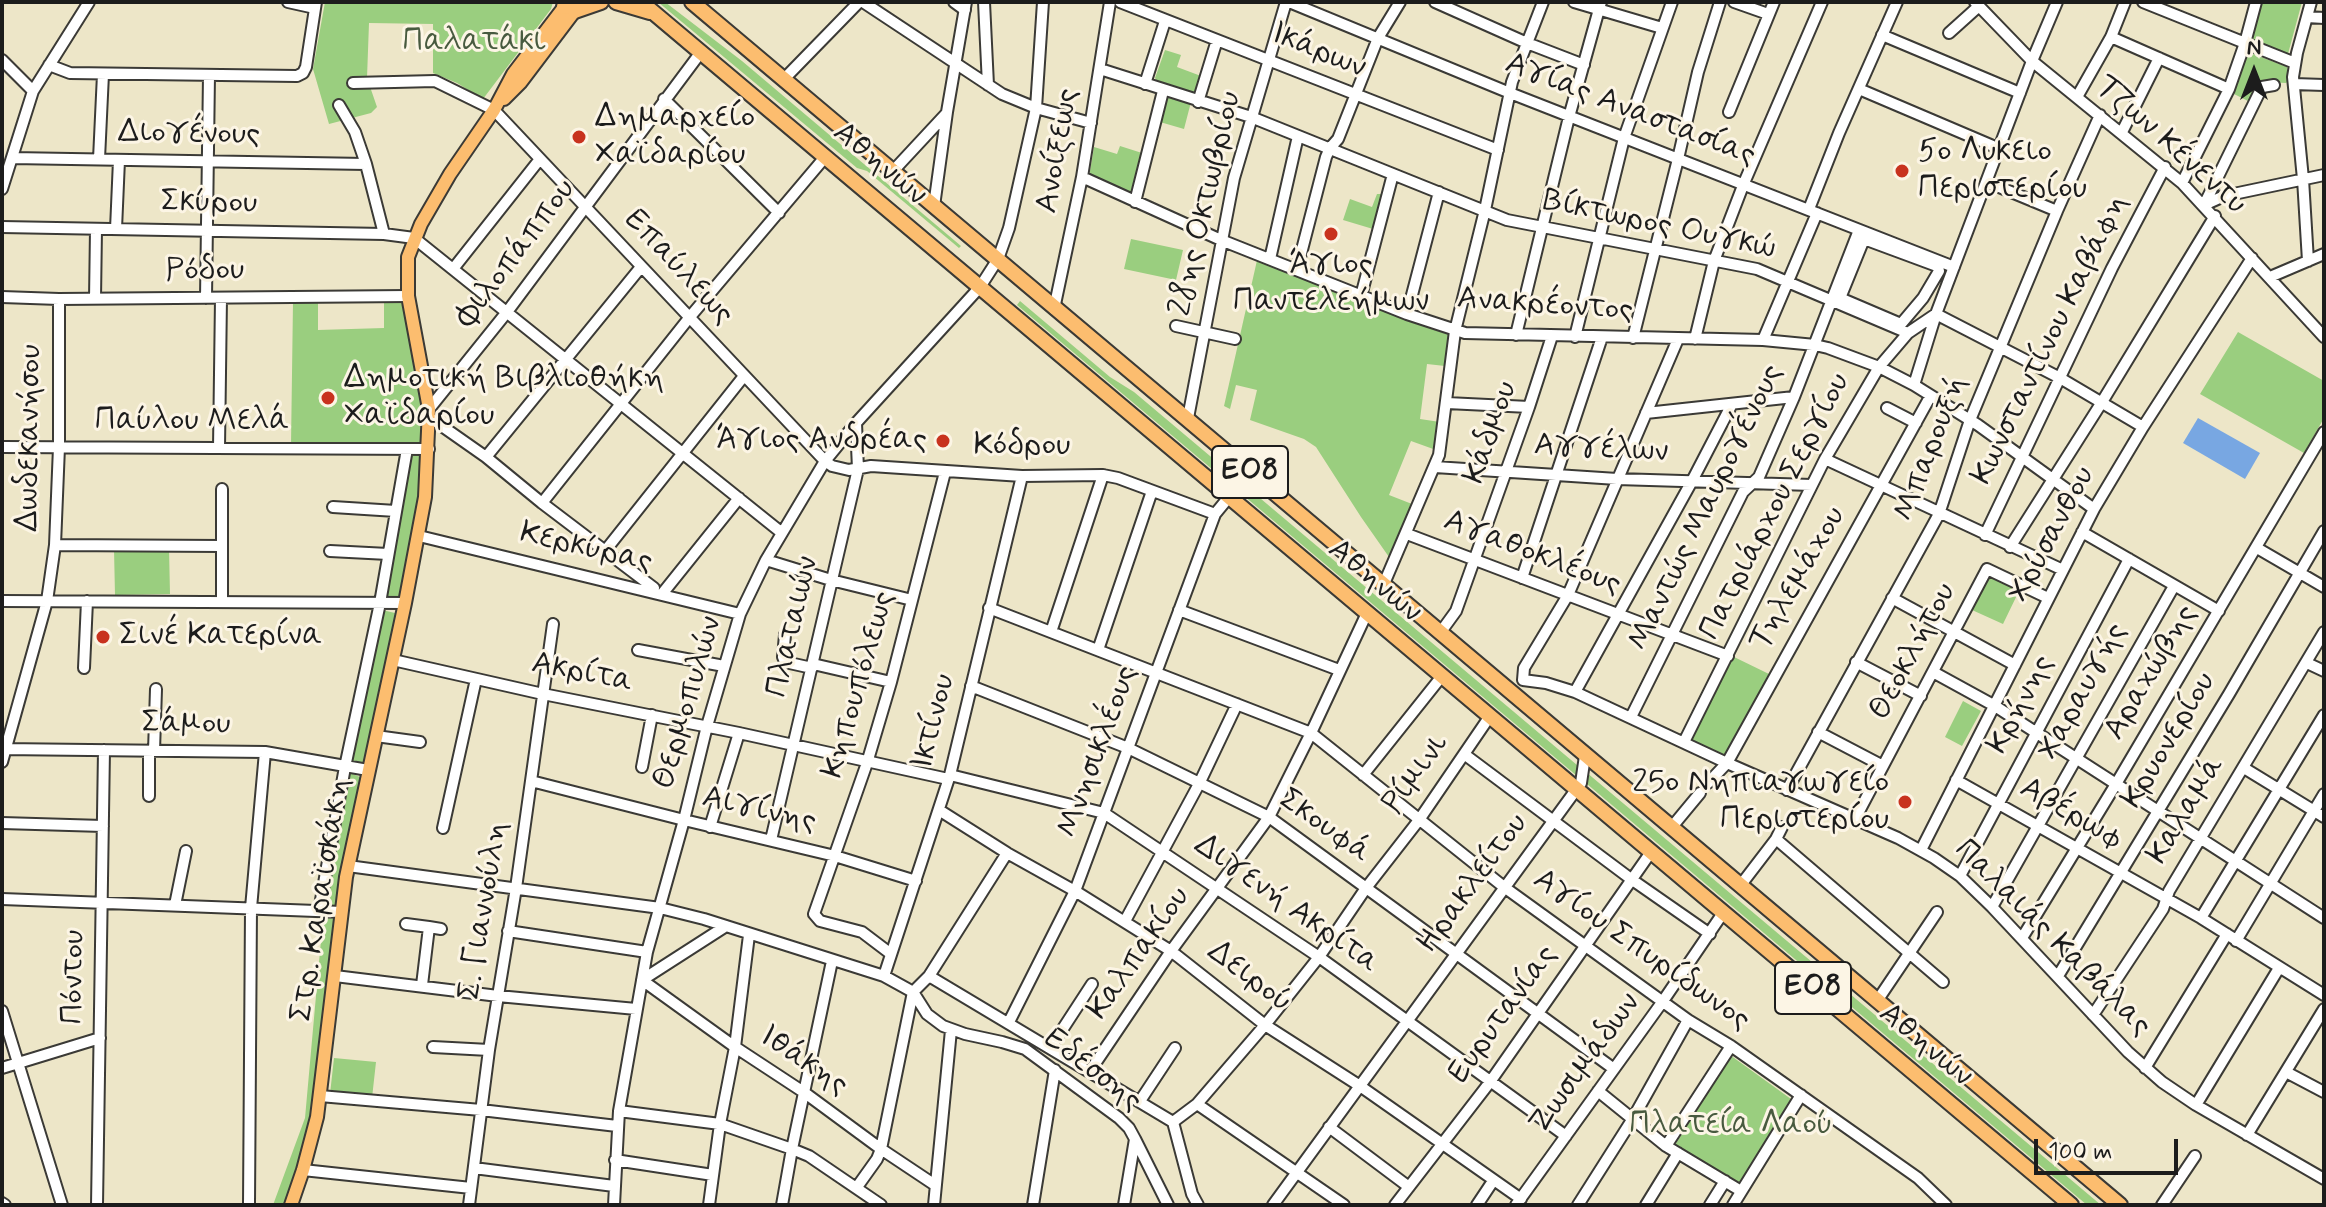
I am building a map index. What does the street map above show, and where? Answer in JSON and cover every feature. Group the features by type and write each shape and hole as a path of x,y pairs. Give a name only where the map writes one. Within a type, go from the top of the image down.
{"highway":[{"path":"571,5 601,2"},
{"path":"616,2 655,14"},
{"name":"Αθηνών","path":"641,2 2071,1205"},
{"name":"Αθηνών","path":"692,2 2120,1205"}],"main road":[{"path":"419,536 429,449 429,413 408,296 407,265 414,238 513,74 571,5"},
{"name":"Στρ. Καραϊσκάκη","path":"292,1205 320,1096 348,866 419,536"}],"street":[{"path":"2,189 33,91 89,2"},
{"path":"49,65 70,73 301,75 306,67 315,5 288,2"},
{"path":"784,79 861,2 1002,94 1036,108 1091,123"},
{"path":"934,206 966,6 954,2"},
{"path":"984,2 988,85"},
{"name":"Θερμοπυλών","path":"614,1205 617,1126 647,952 740,614 766,560 825,461 980,287 998,259 1009,228 1036,108 1043,2"},
{"name":"Ανοίξεως","path":"1054,309 1082,177 1110,2"},
{"name":"Ικάρων","path":"1120,2 1498,150"},
{"name":"Αγίας Αναστασίας","path":"1287,2 1569,117 1954,267"},
{"name":"28ης Οκτωβρίου","path":"1188,418 1234,178 1287,2"},
{"path":"1297,269 1330,148 1338,139 1378,38 1400,2"},
{"path":"1435,2 1584,65"},
{"path":"1383,586 1439,455 1455,331 1512,82 1543,2"},
{"path":"1574,2 1600,6 1662,28"},
{"path":"1575,337 1624,138 1672,2"},
{"path":"1633,338 1698,72 1720,2"},
{"path":"1734,2 1768,14"},
{"path":"1729,112 1774,2"},
{"path":"1695,339 1714,261 1822,2"},
{"path":"1763,340 1788,282 1859,89 1897,2"},
{"path":"1914,385 1936,314 2057,2"},
{"path":"2077,97 2111,37 2125,2"},
{"path":"2143,2 2295,63"},
{"path":"2182,183 2229,89 2256,2"},
{"path":"2308,261 2294,84 2295,63 2311,2"},
{"path":"1949,33 1980,5"},
{"name":"Τζων Κένεντυ","path":"1980,5 2032,61 2182,183 2324,337"},
{"path":"1516,335 1569,117 1600,6"},
{"path":"2307,17 2324,18"},
{"path":"1145,84 1165,21"},
{"path":"1882,35 2020,93"},
{"path":"2111,37 2229,89"},
{"path":"1198,102 1217,40"},
{"name":"Φιλοπάππου","path":"429,413 701,52"},
{"path":"2122,132 2159,58"},
{"path":"2,60 33,91"},
{"name":"Βίκτωρος Ουγκώ","path":"1100,69 1251,117 1507,220 1757,269 1835,298 1908,333"},
{"path":"99,159 103,74"},
{"path":"206,298 209,75"},
{"path":"353,83 435,81 494,110"},
{"path":"2294,84 2324,85"},
{"path":"2204,205 2262,87 2274,85"},
{"path":"1859,89 2000,149"},
{"path":"1135,202 1163,91"},
{"path":"664,99 779,213"},
{"path":"339,105 355,132 384,234"},
{"name":"Επαύλεως","path":"494,110 825,461"},
{"path":"893,171 947,112"},
{"name":"Μπαρουξή","path":"1787,790 1939,514 1970,420 2100,115"},
{"path":"1270,259 1298,136"},
{"path":"542,503 689,318 826,156"},
{"name":"Διογένους","path":"12,158 366,164"},
{"path":"453,269 540,159"},
{"path":"116,229 119,160"},
{"name":"Κωνσταντίνου Καβάφη","path":"1985,535 2112,268 2165,167"},
{"path":"1361,296 1393,174"},
{"path":"2204,205 2224,196 2324,175"},
{"name":"Ανακρέοντος","path":"1082,177 1221,240 1455,331 1575,337 1763,340 1815,345 1879,367 1914,385 1970,420 2094,509"},
{"path":"1987,182 2057,211"},
{"path":"1407,314 1439,192"},
{"path":"2010,547 2215,216"},
{"name":"Σκύρου","path":"2,227 384,234 414,238"},
{"path":"95,299 96,229"},
{"name":"Μαντώς Μαυρογένους","path":"1631,717 1743,492 1759,477 1835,298 1859,230"},
{"path":"414,238 782,533"},
{"path":"1864,239 1937,266 1939,271 1923,298 1901,324 1835,298 1864,239"},
{"path":"2270,277 2324,254"},
{"name":"Χρύσανθου","path":"1921,850 2094,509 2252,258"},
{"path":"486,457 641,267"},
{"name":"Ρόδου","path":"2,297 408,296"},
{"path":"219,448 221,298"},
{"name":"Δωδεκανήσου","path":"2,762 47,601 55,545 59,447 59,299"},
{"path":"1936,314 2060,378 2143,427"},
{"name":"Πατριάρχου Σεργίου","path":"1684,742 1825,459 1879,367 1908,333 1936,314"},
{"path":"1176,326 1235,339"},
{"name":"Κάδμου","path":"1440,633 1456,611 1552,336"},
{"path":"1522,578 1602,337"},
{"path":"1511,694 1523,680 1524,668 1568,595 1678,339"},
{"path":"605,551 744,376"},
{"path":"1646,413 1794,397"},
{"name":"Τηλεμάχου","path":"1708,783 1727,763 1930,397"},
{"path":"1447,403 1529,407"},
{"path":"1575,692 1732,404"},
{"path":"1887,408 1916,423"},
{"path":"429,413 662,594 739,498"},
{"name":"Πλαταιών","path":"771,840 858,469 856,423"},
{"name":"Αραχώβης","path":"2022,938 2324,432"},
{"name":"Παύλου Μελά","path":"2,447 429,449"},
{"path":"319,911 407,449"},
{"path":"1825,459 2063,570"},
{"name":"Κόδρου","path":"825,461 840,469 871,466 1022,476 1103,475 1215,514"},
{"name":"Αγγέλων","path":"1435,467 1617,479 1812,485"},
{"name":"Κηπουπόλεως","path":"891,954 862,932 820,921 814,914 867,763 945,472"},
{"path":"1051,632 1103,475"},
{"name":"Ικτίνου","path":"884,976 949,777 1022,476"},
{"path":"222,489 222,602"},
{"path":"1098,650 1152,491"},
{"name":"Μνησικλέους","path":"1009,1022 1075,891 1215,514 1229,497"},
{"path":"333,507 396,511"},
{"name":"Κρυονερίου","path":"2058,976 2324,531"},
{"path":"2082,532 2219,611"},
{"name":"Αγαθοκλέους","path":"1407,534 1728,656"},
{"name":"Κερκύρας","path":"419,536 740,614"},
{"path":"55,545 222,546"},
{"path":"2257,548 2324,587"},
{"path":"330,551 388,554"},
{"name":"Κρήνης","path":"1960,876 2129,559"},
{"path":"766,560 912,600"},
{"name":"Θεοκλήτου","path":"1855,819 1987,569 2048,598"},
{"name":"Χαραυγής","path":"1992,907 2174,586"},
{"path":"1892,598 2015,665"},
{"path":"2,601 405,603"},
{"path":"84,668 87,601"},
{"name":"Αγίου Σπυρίδωνος","path":"989,608 1311,733 1504,887 1688,1020 1731,1046 1918,1178 1946,1205"},
{"path":"1179,610 1339,670"},
{"name":"Καλπακίου","path":"1090,1071 1171,951 1269,817 1367,613"},
{"name":"Σ. Γιαννούλη","path":"469,1205 553,624"},
{"name":"Καλαμά","path":"2093,1015 2163,909 2169,891 2324,632"},
{"path":"785,635 785,662 891,682"},
{"path":"638,650 724,666"},
{"name":"Ακρίτα","path":"393,660 867,763 949,777"},
{"path":"1856,662 1921,696"},
{"path":"2307,663 2324,671"},
{"path":"1933,672 1995,706 2324,918"},
{"path":"1363,775 1442,676"},
{"path":"443,828 476,679"},
{"name":"Παλαιάς Καβάλας","path":"1523,680 1575,692 1921,850 1960,876 1992,907 2145,1068 2196,1105 2324,1178"},
{"name":"Σκουφά","path":"971,686 1128,748 1269,817 1614,1069"},
{"path":"149,796 156,689"},
{"path":"1125,921 1164,852 1237,704"},
{"path":"642,767 652,715"},
{"path":"2201,918 2324,715"},
{"name":"Ρίμινι","path":"1173,1122 1197,1104 1319,957 1490,716"},
{"path":"1818,732 1883,766"},
{"path":"710,827 739,733"},
{"path":"376,736 420,742"},
{"name":"Σάμου","path":"4,750 265,752 368,770"},
{"name":"Πόντου","path":"97,1205 104,750"},
{"path":"249,1205 251,908 265,752"},
{"path":"1464,754 1710,934"},
{"path":"1576,789 1583,776 1585,756"},
{"path":"2244,768 2319,814"},
{"name":"Διγενή Ακρίτα","path":"949,777 1104,813 1319,957 1566,1136"},
{"name":"Αβέρωφ","path":"1956,780 2201,918 2324,995"},
{"name":"Αιγίνης","path":"531,781 835,856 916,881"},
{"name":"Ηρακλείτου","path":"1273,1205 1576,789"},
{"path":"1671,828 1700,793"},
{"path":"2145,1068 2231,938 2319,814 2324,794"},
{"name":"Δειρού","path":"939,810 1171,951 1265,1025 1442,1142 1518,1202"},
{"path":"2,823 103,826"},
{"path":"1740,886 1782,827"},
{"path":"1776,839 1943,982"},
{"path":"175,905 186,851"},
{"name":"Ευρυτανίας","path":"1395,1205 1490,1082 1651,852"},
{"path":"857,1187 881,1149 913,992 929,976 1007,853"},
{"name":"Εδέσσης","path":"348,866 660,908 884,976 913,992 927,1014 951,1030 1025,1049 1119,1118 1129,1128 1168,1205"},
{"path":"2,899 342,912"},
{"path":"1877,1001 1937,912"},
{"name":"Ζωσιμάδων","path":"1518,1202 1723,913"},
{"path":"406,924 441,929"},
{"path":"642,980 726,926"},
{"path":"422,985 429,927"},
{"path":"508,931 647,952"},
{"path":"709,1205 735,1047 749,935"},
{"path":"782,1205 832,961"},
{"path":"2196,1105 2279,968"},
{"path":"335,976 636,1009"},
{"name":"Εδέσσης","path":"929,976 1173,1122 1192,1194 1198,1205"},
{"name":"Ιθάκης","path":"642,980 935,1185"},
{"path":"1051,1047 1092,984"},
{"path":"2247,1135 2324,1009"},
{"path":"2,1011 62,1205"},
{"path":"1578,1205 1632,1120 1688,1020"},
{"path":"934,1205 951,1030"},
{"path":"2,1068 100,1038"},
{"path":"1666,1146 1731,1046"},
{"path":"433,1047 489,1050"},
{"path":"1140,1101 1175,1048"},
{"path":"1033,1205 1055,1070"},
{"path":"2286,1072 2324,1092"},
{"path":"1598,1091 1666,1146 1741,1191"},
{"path":"1733,1205 1801,1095"},
{"path":"320,1096 617,1126"},
{"path":"1197,1104 1344,1205"},
{"path":"619,1111 720,1124 792,1149 809,1156 881,1205"},
{"path":"1329,1127 1409,1187"},
{"path":"1124,1205 1135,1139"},
{"path":"1646,1205 1678,1153"},
{"path":"2162,1205 2195,1156"},
{"path":"615,1160 713,1175"},
{"path":"474,1168 614,1186"},
{"path":"303,1170 471,1188"},
{"path":"1477,1205 1493,1181"},
{"path":"1710,1205 1725,1181"}],"green space":[{"name":"Παλατάκι","path":"325,2 553,2 551,9 483,99 433,73 433,24 369,23 367,78 377,107 371,113 329,124 313,69"},
{"path":"658,2 665,2 742,61 961,246 959,248 867,171 857,168"},
{"path":"2260,2 2302,2 2288,54 2252,41"},
{"path":"1165,50 1181,55 1177,67 1201,76 1196,98 1158,83 1155,78"},
{"path":"2248,52 2287,67 2288,81 2267,82 2250,102 2234,94"},
{"path":"1167,95 1191,102 1184,129 1160,122"},
{"path":"1120,146 1142,153 1130,194 1089,177 1094,147 1117,154"},
{"path":"1377,194 1382,194 1373,229 1343,220 1350,199 1372,207"},
{"path":"1131,239 1183,250 1176,280 1124,269"},
{"path":"1258,256 1450,330 1445,366 1427,364 1420,419 1440,422 1436,450 1411,441 1389,495 1412,504 1391,557 1316,447 1304,439 1250,420 1257,390 1236,385 1230,409 1224,406"},
{"path":"401,301 425,400 423,444 291,445 293,302 318,302 318,330 384,328 384,302"},
{"path":"1020,301 1110,377 1134,392 1577,765 1577,776 1017,305"},
{"path":"2238,332 2324,381 2324,418 2304,453 2200,394"},
{"path":"410,453 427,453 402,599 384,599"},
{"path":"169,548 170,594 115,595 114,549"},
{"path":"1988,576 2019,591 2003,624 1972,610"},
{"path":"382,610 395,613 368,770 350,763"},
{"path":"1732,656 1769,674 1728,757 1692,740"},
{"path":"1963,701 1981,711 1962,746 1945,737"},
{"path":"348,772 360,777 340,909 323,909"},
{"path":"1586,772 2101,1205 2087,1205 1587,784"},
{"path":"323,918 338,919 312,1118 284,1205 273,1205 305,1118"},
{"name":"Πλατεία Λαού","path":"1730,1055 1791,1099 1739,1185 1675,1145"},
{"path":"334,1058 376,1062 372,1098 330,1094"}],"water":[{"path":"2198,418 2260,453 2245,479 2183,443"}],"place":[{"name":"Δημαρχείο Χαϊδαρίου","path":"579,137"},
{"name":"5ο Λυκειο Περιστερίου","path":"1902,171"},
{"name":"Άγιος Παντελεήμων","path":"1331,234"},
{"name":"Δημοτική Βιβλιοθήκη Χαϊδαρίου","path":"328,398"},
{"name":"Άγιος Ανδρέας","path":"943,441"},
{"name":"Σινέ Κατερίνα","path":"103,637"},
{"name":"25ο Νηπιαγωγείο Περιστερίου","path":"1905,802"}]}
